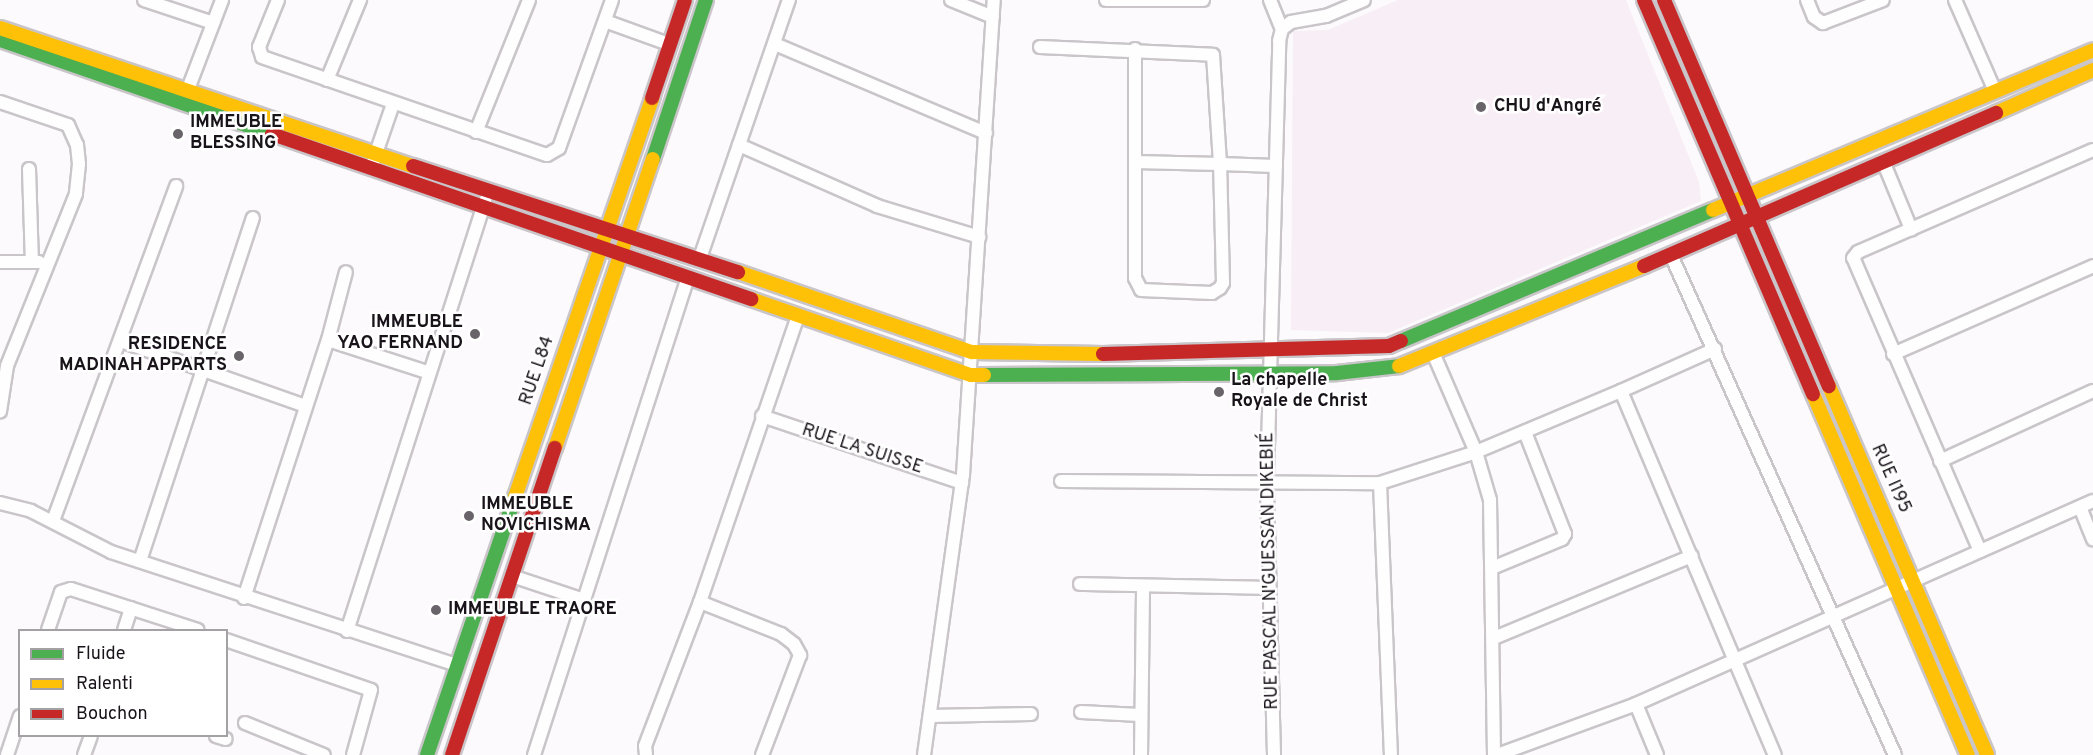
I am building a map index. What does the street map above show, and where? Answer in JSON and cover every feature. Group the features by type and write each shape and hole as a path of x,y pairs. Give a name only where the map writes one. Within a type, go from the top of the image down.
{"main road":[{"name":"RUE L84","path":"426,755 685,0"},
{"path":"452,755 666,109 706,0"},
{"name":"RUE I195","path":"1644,0 1743,224 1968,755"},
{"name":"RUE I195","path":"1664,0 1746,197 1915,581 1987,755"},
{"path":"0,28 370,168 971,375 1364,372 1396,367 1434,355 1671,255 2093,70"},
{"path":"0,40 377,153 488,192 700,258 972,352 1053,355 1389,346 1461,318 2093,50"},
{"path":"1461,318 1470,340"},
{"path":"446,698 468,706"}],"street":[{"path":"144,0 161,3 213,23"},
{"path":"185,97 222,0"},
{"path":"278,0 258,53 393,104 547,155 554,154 612,0"},
{"path":"327,80 360,0"},
{"path":"476,132 529,0"},
{"path":"700,258 789,0"},
{"path":"951,0 993,17"},
{"path":"924,755 962,483 971,375 994,0"},
{"path":"1106,0 1203,0"},
{"path":"1270,0 1282,29 1301,18 1326,16 1364,0"},
{"path":"1807,0 1814,17 1823,23 1883,0"},
{"path":"1955,0 1995,91"},
{"path":"604,21 669,44"},
{"name":"RUE PASCAL N'GUESSAN DIKEBIÉ","path":"1274,755 1267,588 1267,483 1279,40 1282,29"},
{"path":"775,44 986,133"},
{"path":"1040,47 1135,49 1213,55 1220,164 1223,283 1212,293 1141,290 1135,278 1135,49"},
{"path":"0,102 61,121 73,132 79,164 76,194 7,366 0,411"},
{"path":"370,168 393,104"},
{"path":"739,145 885,209 979,237"},
{"path":"1980,551 1853,258 1858,252 2093,150"},
{"path":"1883,161 1911,229"},
{"path":"1135,162 1276,166"},
{"path":"29,169 32,262"},
{"path":"53,520 177,186"},
{"path":"347,631 427,372 488,192"},
{"path":"140,561 253,218"},
{"path":"1671,255 1836,617 1895,755"},
{"path":"0,262 49,262"},
{"path":"1893,354 2093,266"},
{"path":"244,598 328,340 346,272"},
{"path":"534,755 688,277"},
{"path":"646,755 645,746 700,602 798,315"},
{"path":"328,340 427,372"},
{"path":"121,341 306,406"},
{"path":"1061,481 1380,483 1476,452 1715,349"},
{"path":"1434,355 1476,452 1490,500 1495,755 1636,704 2093,501"},
{"path":"1621,391 1775,755"},
{"path":"1940,461 2093,391"},
{"name":"RUE LA SUISSE","path":"762,416 962,483"},
{"path":"1492,568 1562,539 1565,534 1525,432"},
{"path":"1380,483 1391,755"},
{"path":"0,503 53,520 87,542 244,598 457,664"},
{"path":"2080,507 2093,539"},
{"path":"1494,638 1692,556"},
{"path":"512,576 584,600"},
{"path":"1080,584 1143,588 1267,588"},
{"path":"1141,755 1143,588"},
{"path":"48,629 65,589 195,629"},
{"path":"700,602 781,634 794,644 800,655 762,755"},
{"path":"124,629 131,608"},
{"path":"228,641 371,690 353,755"},
{"path":"1636,704 1657,755"},
{"path":"1081,712 1140,715"},
{"path":"930,716 1031,714"},
{"path":"7,755 18,722"},
{"path":"245,723 324,755"},
{"path":"84,755 90,737"}],"shaded area":[{"name":"CHU d'Angré","path":"1398,0 1626,0 1699,182 1701,201 1388,333 1291,330 1293,31 1328,30"}],"traffic: fast":[{"path":"653,159 706,0"},
{"path":"0,40 272,134"},
{"path":"1401,341 1713,210"},
{"path":"984,375 1337,373 1399,366"},
{"path":"427,755 515,497"}],"traffic: slow":[{"path":"0,28 413,166"},
{"path":"1713,210 2093,50"},
{"path":"1996,113 2093,70"},
{"path":"515,497 652,98"},
{"path":"555,448 653,159"},
{"path":"1399,366 1644,266"},
{"path":"738,272 972,352 1103,354"},
{"path":"751,299 971,375 984,375"},
{"path":"1829,386 1987,755"},
{"path":"1813,394 1968,755"}],"traffic: jam":[{"path":"652,98 685,0"},
{"path":"1644,0 1813,394"},
{"path":"1664,0 1829,386"},
{"path":"1644,266 1996,113"},
{"path":"272,134 751,299"},
{"path":"413,166 738,272"},
{"path":"1103,354 1389,346 1401,341"},
{"path":"452,755 555,448"}],"place":[{"name":"CHU d'Angré","path":"1481,107"},
{"name":"IMMEUBLE BLESSING","path":"178,134"},
{"name":"IMMEUBLE YAO FERNAND","path":"475,334"},
{"name":"RESIDENCE MADINAH APPARTS","path":"239,356"},
{"name":"La chapelle Royale de Christ","path":"1219,392"},
{"name":"IMMEUBLE NOVICHISMA","path":"469,516"},
{"name":"IMMEUBLE TRAORE","path":"436,610"}]}
